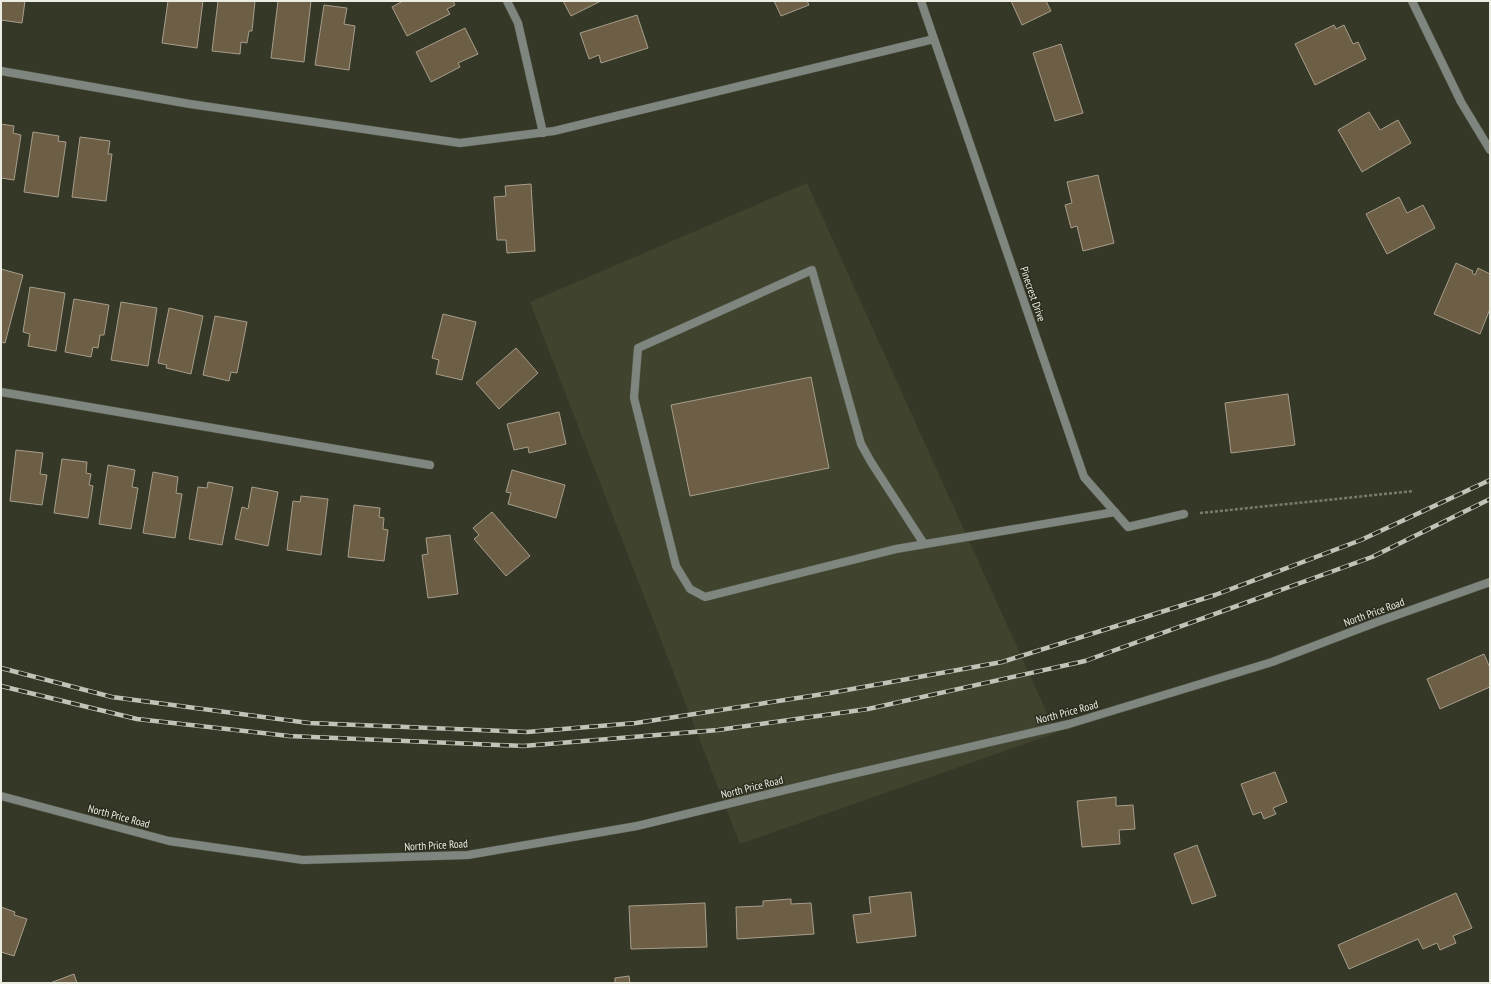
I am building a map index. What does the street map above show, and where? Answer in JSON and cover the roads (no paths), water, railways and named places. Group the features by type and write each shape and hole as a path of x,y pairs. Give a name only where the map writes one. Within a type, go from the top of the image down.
{"street":[{"path":"507,1 518,23 543,133"},
{"name":"Pinecrest Drive","path":"921,1 1084,477 1128,527 1184,514"},
{"path":"1412,1 1461,102 1490,150"},
{"path":"1,72 190,104 460,143 543,133 569,128 934,39"},
{"path":"924,544 870,462 862,444 812,270 638,348 634,398 676,566 690,589 704,596 896,549 1115,512"},
{"path":"1,392 430,465"},
{"name":"North Price Road","path":"1,796 169,841 303,860 468,855 637,826 835,778 1070,724 1272,662 1377,622 1490,582"}],"railway":[{"path":"1,668 112,697 309,723 527,732 636,723 830,693 1002,662 1215,595 1361,540 1490,480"},
{"path":"1,686 137,719 289,736 523,746 718,730 868,709 1085,661 1372,557 1490,499"}]}
